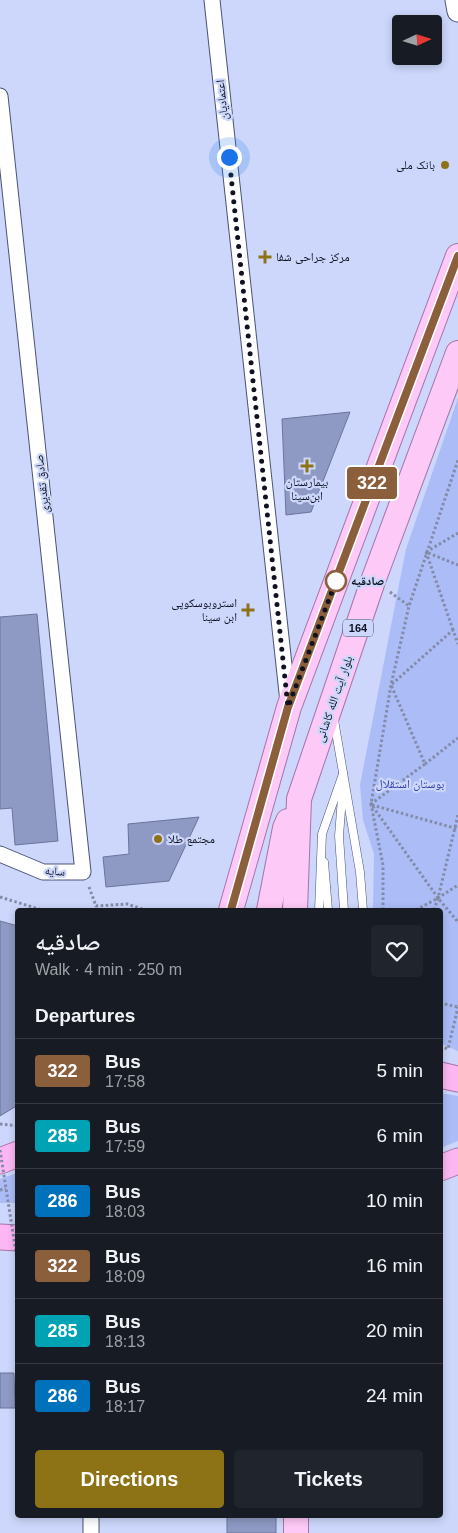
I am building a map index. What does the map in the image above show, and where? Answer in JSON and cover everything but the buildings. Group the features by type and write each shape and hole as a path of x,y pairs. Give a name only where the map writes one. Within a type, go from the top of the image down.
{"highway":[{"path":"443,1076 458,1079"},
{"path":"0,1161 15,1155"},
{"path":"443,1167 458,1161"},
{"path":"0,1237 15,1238"}],"main road":[{"path":"456,0 458,12"},
{"path":"231,908 288,707 458,256"},
{"name":"بلوار آیت الله کاشانی","path":"295,908 299,799 373,581 458,353"},
{"path":"269,908 285,828 299,799"},
{"path":"296,1518 296,1533"}],"street":[{"name":"اعتمادیان","path":"212,0 288,707"},
{"name":"صادق تقدیری","path":"0,96 83,872"},
{"name":"سایه","path":"0,854 43,872 83,872"},
{"path":"91,1518 91,1533"}],"lane":[{"path":"331,708 344,772 360,872 363,908"},
{"path":"319,908 322,834 344,772"},
{"path":"344,772 339,836 344,908"},
{"path":"322,834 328,908"}],"path":[{"path":"383,908 383,865 371,804 391,685 409,606 458,460"},
{"path":"426,552 458,533"},
{"path":"426,552 458,565"},
{"path":"426,552 458,644"},
{"path":"391,685 453,630"},
{"path":"391,685 425,764"},
{"path":"371,804 458,738"},
{"path":"371,804 456,829"},
{"path":"371,804 438,898 458,922"},
{"path":"435,908 456,829 458,814"},
{"path":"83,872 95,908 127,904 139,908"},
{"path":"420,908 458,885"},
{"path":"0,897 36,908"},
{"path":"443,1004 458,1007 448,1049 443,1047"},
{"path":"0,1124 15,1126"},
{"path":"0,1150 15,1247"},
{"path":"0,1190 6,1189"}],"green space":[{"name":"بوستان استقلال","path":"458,398 458,1051 443,1044 443,908 373,908 374,854 363,820 360,785 406,549"},
{"path":"443,1094 458,1096 458,1141 443,1147"},
{"path":"15,1174 15,1203 0,1203 0,1179"}],"bus line":[{"name":"322","path":"232,908 288,707 458,256"}],"place":[{"name":"بانک ملی","path":"445,165"},
{"name":"مرکز جراحی شفا","path":"265,257"},
{"name":"بیمارستان ابن‌سینا","path":"307,466"},
{"name":"صادقیه","path":"336,581"},
{"name":"استروبوسکوپی ابن سینا","path":"248,610"},
{"name":"مجتمع طلا","path":"158,839"}],"route":[{"path":"229,157 288,707 336,581"}]}
